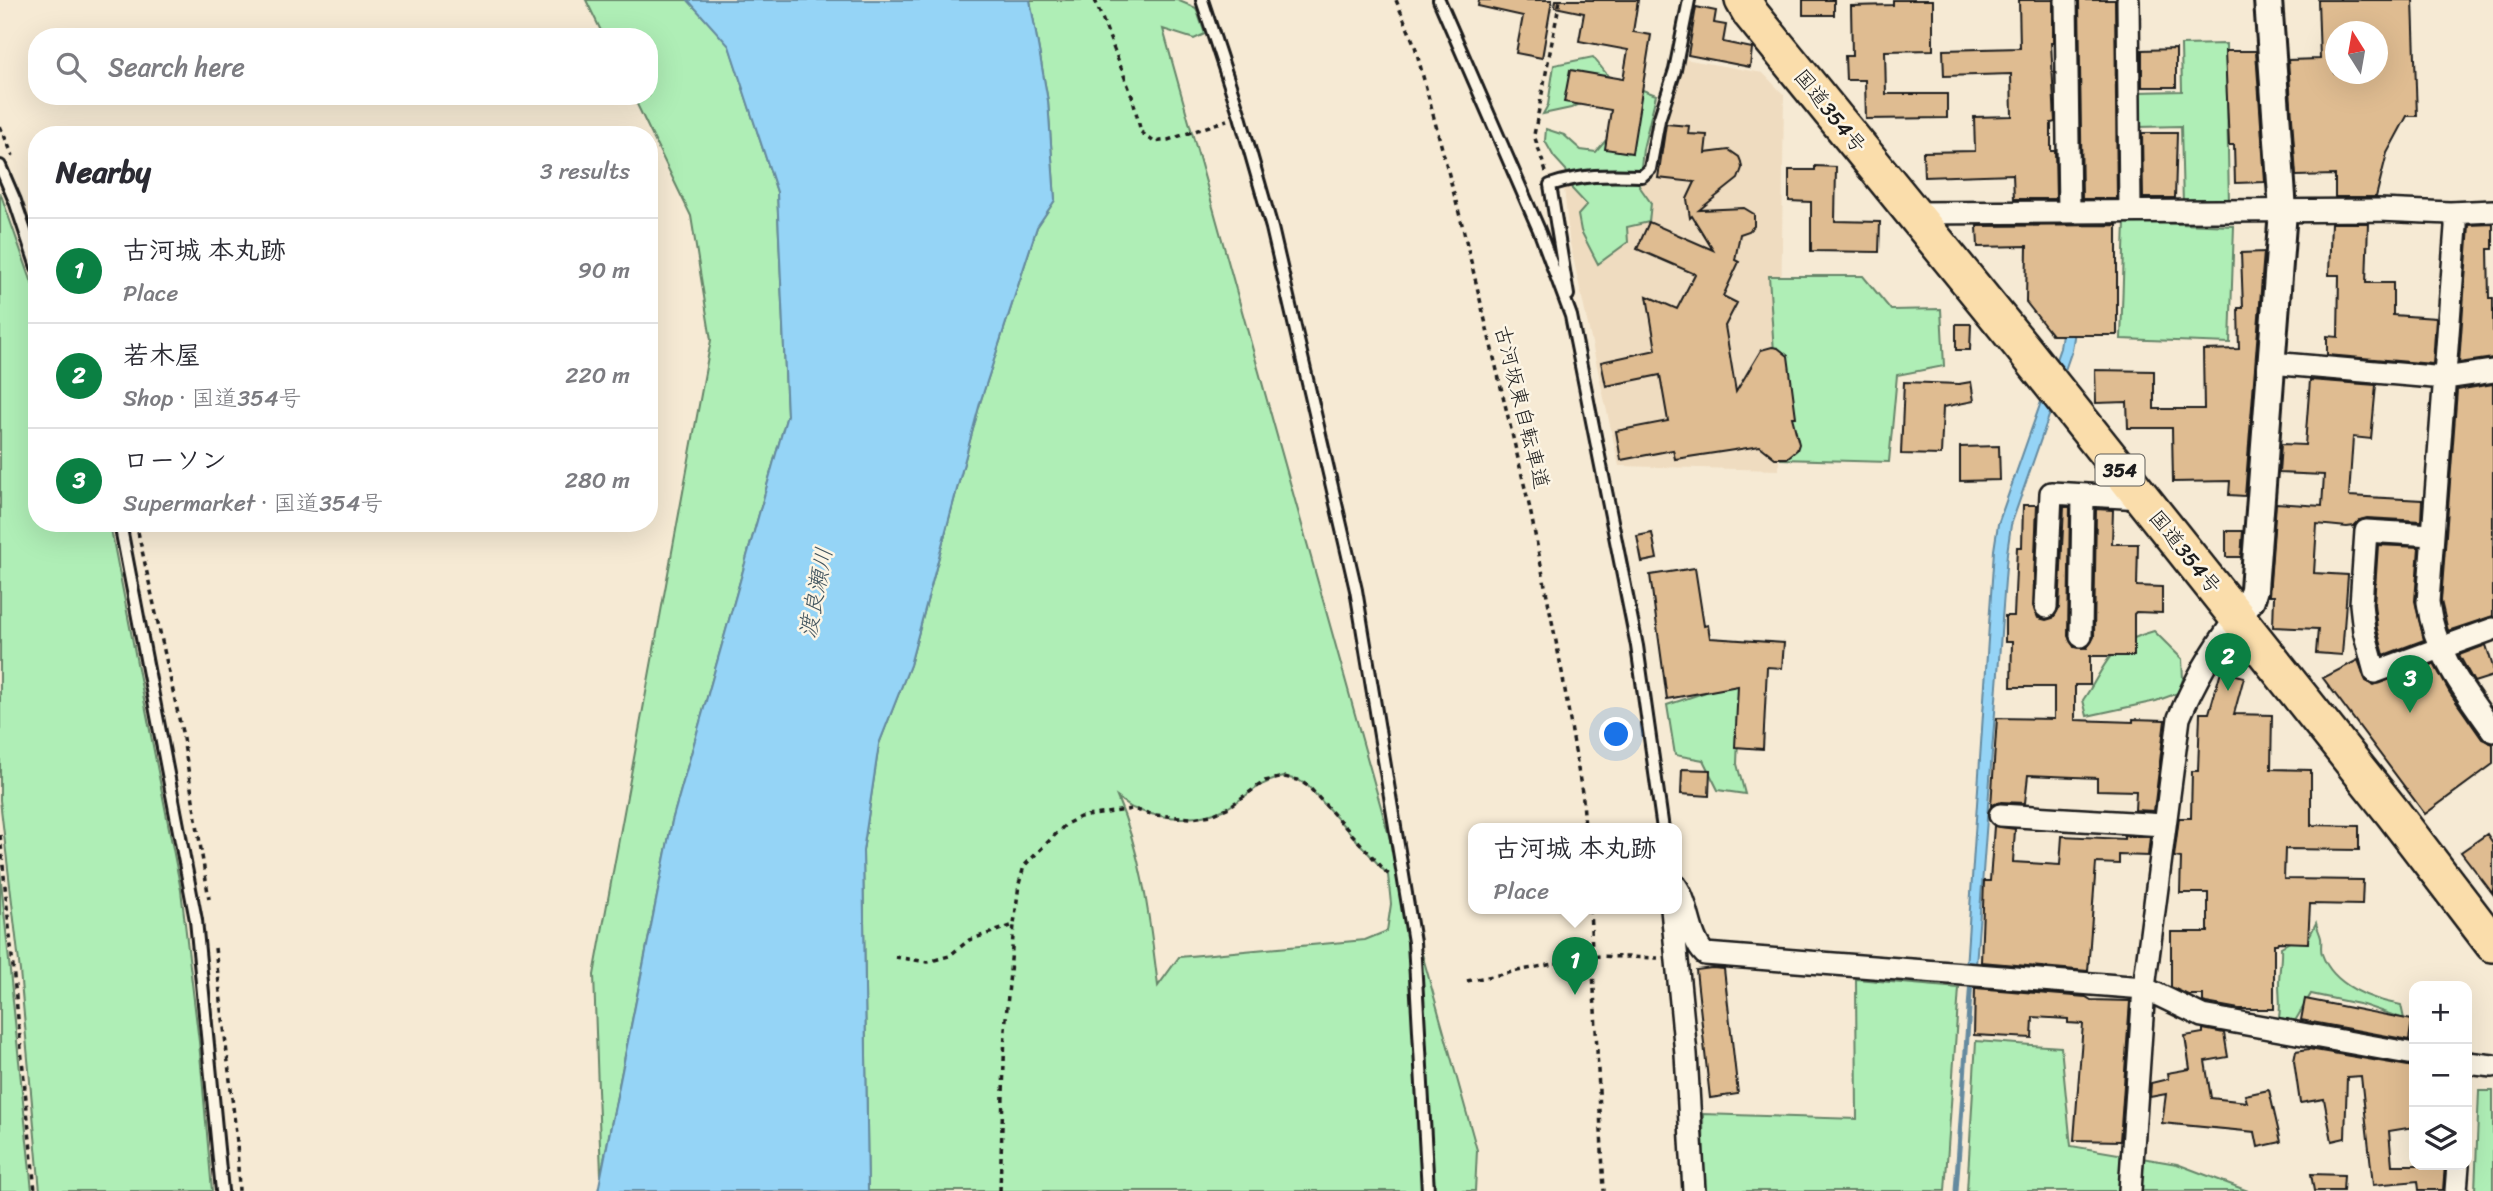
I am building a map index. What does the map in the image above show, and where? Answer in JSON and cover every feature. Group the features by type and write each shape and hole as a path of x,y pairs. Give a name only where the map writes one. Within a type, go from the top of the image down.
{"highway":[{"name":"国道354号","path":"1743,0 1751,14 2488,930"}],"street":[{"path":"2066,0 2069,212"},
{"path":"2128,0 2130,211"},
{"path":"2130,1191 2144,988 2179,718 2189,693 2223,635 2251,599 2254,589 2283,211 2267,0"},
{"path":"1913,213 2493,211"},
{"path":"2450,213 2456,221 2428,602 2440,648 2456,679 2493,731"},
{"path":"2271,363 2445,378 2493,371"},
{"path":"2046,607 2051,493 2142,498"},
{"path":"2081,636 2083,495"},
{"path":"2432,535 2365,531 2361,604 2364,631 2375,672 2493,628"},
{"path":"2000,815 2164,825"},
{"path":"1682,898 1689,912 1695,938 1705,954 2144,988 2202,1016 2409,1053"},
{"path":"1672,914 1686,1054 1694,1191"},
{"path":"2472,1064 2493,1066"},
{"path":"2456,1191 2458,1170"}],"lane":[{"path":"1202,0 1240,116 1272,228 1356,590 1413,942 1428,1191"},
{"path":"1439,0 1539,230 1571,316"},
{"path":"1662,823 1637,646 1571,316 1550,185 1576,176 1593,174 1642,176 1650,169 1659,120 1675,69 1689,0"},
{"path":"0,166 28,240"},
{"path":"122,532 196,920 222,1191"}],"path":[{"path":"1096,0 1132,96 1142,132 1154,142 1168,140 1240,116"},
{"name":"古河坂東自転車道","path":"1395,0 1415,46 1463,228 1530,509 1566,698 1585,823"},
{"path":"1550,185 1534,135 1560,0"},
{"path":"1000,1191 1005,1031 1019,884 1024,866 1066,824 1080,817 1132,808 1155,815 1191,818 1212,815 1229,807 1265,782 1284,777 1298,780 1308,786 1388,876 1404,883"},
{"path":"0,835 35,1191"},
{"path":"1590,914 1604,1191"},
{"path":"895,957 928,962 949,956 969,940 1014,925"},
{"path":"1467,981 1593,956 1669,958"}],"shaded area":[{"path":"1684,59 1763,73 1784,95 1779,470 1619,466 1569,239 1564,187 1598,179 1650,181 1661,116"}],"green space":[{"path":"586,0 688,0 729,45 777,192 787,415 672,821 601,1175 594,975 711,340 691,216 658,148 658,126 648,126 637,105 658,105 658,28 600,28"},
{"path":"1030,0 1177,0 1196,8 1205,34 1194,39 1163,29 1477,1150 1475,1191 868,1191 863,851 879,744 910,665 980,403 1037,227 1055,200 1048,101","holes":["1284,777 1298,780 1308,786 1388,875 1391,904 1387,931 1365,940 1179,957 1158,986 1139,866 1117,797 1130,807 1146,813 1181,818 1205,816 1227,808 1274,780"]},
{"path":"2226,44 2229,204 2183,205 2181,126 2139,127 2138,92 2182,91 2181,45"},
{"path":"1593,57 1617,87 1640,89 1656,95 1643,149 1639,186 1651,203 1649,222 1627,227 1628,242 1598,264 1581,231 1578,215 1587,205 1572,189 1566,170 1545,141 1546,129 1564,135 1581,150 1596,152 1607,139 1615,101 1589,100 1571,108 1543,114 1548,105 1554,65"},
{"path":"0,192 28,271 28,532 112,532 181,890 199,1042 212,1191 40,1191 20,971 0,800"},
{"path":"2125,222 2234,226 2230,343 2121,339"},
{"path":"1769,276 1863,276 1891,310 1941,309 1944,366 1897,375 1889,462 1781,459"},
{"path":"2154,631 2182,659 2183,679 2178,693 2156,701 2087,716 2083,700 2110,657 2126,642"},
{"path":"1733,683 1740,687 1737,764 1745,794 1718,790 1703,760 1675,755 1667,705"},
{"path":"0,871 32,1191 0,1191"},
{"path":"2316,923 2322,954 2335,975 2366,995 2401,1005 2404,1019 2363,1005 2311,994 2295,1021 2279,1018 2281,947 2297,938 2309,937"},
{"path":"1856,979 1959,988 1945,1191 1704,1191 1703,1114 1857,1119"},
{"path":"1976,1041 2061,1047 2071,1146 2177,1164 2248,1191 1967,1191"},
{"path":"2479,1091 2493,1091 2493,1191 2475,1191"}],"water":[{"name":"渡良瀬川","path":"688,0 1030,0 1048,101 1055,200 1037,227 980,403 910,665 879,744 863,851 868,1191 598,1191 672,821 787,415 777,192 729,46"},
{"path":"2065,312 2078,312 2072,350 2011,525 1976,965 1966,968 1994,550 1998,524 2060,348"}],"building":[{"path":"1479,0 1552,0 1542,58 1516,53 1523,16 1478,6"},
{"path":"1556,0 1638,0 1633,32 1651,35 1632,153 1605,149 1611,110 1564,102 1570,70 1623,79 1628,50 1579,41 1584,13 1555,7"},
{"path":"1803,0 1834,0 1834,15 1803,15"},
{"path":"1893,0 1933,0 1933,50 1885,51 1886,94 1947,94 1947,118 1866,119 1865,80 1846,80 1845,56 1852,56 1851,6 1893,5"},
{"path":"2019,0 2053,0 2051,43 2055,122 2051,123 2051,151 2055,151 2056,199 2014,199 2013,174 1924,177 1923,152 1975,151 1974,117 2012,116 2011,74 1944,76 1943,50 2020,48"},
{"path":"2079,0 2115,0 2117,199 2082,199"},
{"path":"2318,0 2413,0 2417,116 2407,116 2387,153 2376,197 2335,197 2335,175 2296,176 2288,60 2320,59"},
{"path":"1696,7 1716,11 1714,23 1726,25 1723,42 1752,48 1750,67 1688,55"},
{"path":"2176,49 2176,87 2142,87 2142,50"},
{"path":"2225,51 2256,51 2265,182 2235,183 2234,145 2229,145"},
{"path":"1666,124 1689,126 1688,134 1707,135 1705,153 1729,150 1739,157 1741,162 1738,179 1699,210 1744,208 1754,214 1754,226 1740,234 1735,260 1739,262 1723,296 1737,303 1725,326 1736,392 1761,350 1778,348 1788,356 1796,417 1792,417 1799,444 1797,450 1787,458 1775,458 1760,446 1675,459 1673,450 1621,460 1616,431 1668,421 1660,375 1606,386 1601,362 1656,350 1647,296 1677,309 1695,274 1637,249 1649,222 1713,250 1692,216 1690,218 1687,199 1695,182 1658,178"},
{"path":"2142,133 2177,133 2175,198 2143,198"},
{"path":"1815,166 1836,167 1835,221 1880,222 1879,252 1811,251 1811,202 1789,201 1789,170 1815,170"},
{"path":"2331,223 2368,223 2366,283 2393,283 2393,315 2436,318 2433,364 2327,355 2327,336 2338,337 2339,275 2329,275"},
{"path":"2493,224 2493,249 2488,249 2489,298 2493,298 2493,358 2459,363 2469,225"},
{"path":"2117,225 2117,335 2052,335 2026,302 2027,246 1978,247 1977,226"},
{"path":"2264,252 2245,496 2229,495 2230,481 2173,482 2172,428 2128,428 2127,402 2096,403 2095,370 2154,371 2154,409 2204,409 2203,350 2239,349 2238,308 2243,308 2241,253"},
{"path":"1956,324 1971,324 1970,350 1956,350"},
{"path":"2310,380 2376,385 2371,439 2353,437 2349,496 2422,500 2421,521 2367,518 2347,527 2317,524 2314,573 2348,575 2342,655 2316,653 2318,629 2273,627 2274,596 2269,596 2276,503 2322,506 2324,475 2279,473 2281,444 2305,445"},
{"path":"1904,382 1971,382 1974,401 1943,407 1941,455 1901,454"},
{"path":"2493,384 2493,616 2448,631 2441,601 2457,390"},
{"path":"1999,446 2000,480 1960,481 1960,447"},
{"path":"2023,505 2037,505 2033,606 2038,618 2046,620 2053,618 2059,608 2064,507 2070,507 2068,636 2074,647 2087,648 2094,637 2096,509 2113,510 2112,544 2138,544 2137,586 2162,587 2162,613 2134,614 2134,656 2090,656 2090,685 2075,685 2075,720 2165,720 2154,811 2135,810 2136,791 2097,790 2097,778 2028,775 2025,803 2001,802 1991,806 1997,718 2054,719 2054,687 2011,687 2012,642 2005,642 2005,616 2014,616 2017,547 2022,547"},
{"path":"2226,531 2243,531 2241,557 2226,557"},
{"path":"1652,533 1657,559 1642,562 1637,536"},
{"path":"2378,545 2419,547 2415,601 2424,640 2384,655 2374,604"},
{"path":"1695,568 1704,626 1708,625 1710,638 1784,643 1782,668 1767,667 1763,749 1735,747 1738,686 1667,699 1650,575"},
{"path":"2486,645 2493,676 2474,682 2459,655"},
{"path":"2358,660 2366,681 2373,685 2434,664 2450,693 2482,739 2493,744 2493,764 2425,814 2323,678"},
{"path":"2221,671 2244,677 2234,714 2272,715 2271,769 2311,770 2311,825 2359,826 2359,850 2285,849 2284,879 2363,880 2362,905 2310,904 2308,943 2274,944 2274,1009 2239,1009 2206,1003 2203,1002 2203,995 2188,995 2171,987 2171,932 2208,932 2208,893 2180,893 2181,858 2174,857 2179,818 2191,818 2192,771 2198,771 2200,713 2209,713"},
{"path":"1682,769 1710,770 1709,796 1681,794"},
{"path":"1994,826 2015,829 2013,862 2060,865 2062,836 2124,839 2124,836 2150,837 2148,856 2119,855 2119,864 2096,863 2088,971 1981,962 1984,881 1990,881"},
{"path":"2487,834 2493,843 2493,894 2461,852"},
{"path":"1724,969 1738,1094 1710,1098 1696,970"},
{"path":"1975,988 2086,997 2091,1000 2130,1001 2120,1141 2074,1140 2083,1024 2068,1023 2068,1019 2033,1017 2032,1038 1974,1035"},
{"path":"2305,999 2409,1019 2409,1040 2301,1020"},
{"path":"2203,1029 2224,1033 2228,1057 2205,1061 2211,1098 2247,1102 2245,1095 2269,1090 2281,1142 2258,1147 2255,1132 2162,1123 2166,1094 2150,1097 2151,1083 2168,1079 2167,1073 2190,1069 2185,1036 2203,1033"},
{"path":"2309,1049 2409,1066 2409,1128 2389,1131 2392,1165 2409,1165 2409,1170 2445,1170 2443,1190 2419,1190 2418,1181 2373,1185 2361,1076 2347,1077 2345,1138 2332,1141 2324,1099 2300,1103 2294,1061 2296,1051"},
{"path":"2311,1174 2344,1175 2343,1191 2314,1191"}],"waterway":[{"path":"1956,1191 1971,980"}],"place":[{"name":"若木屋","path":"2228,691"},
{"name":"ローソン","path":"2410,713"},
{"name":"古河城 本丸跡","path":"1575,995"}]}
